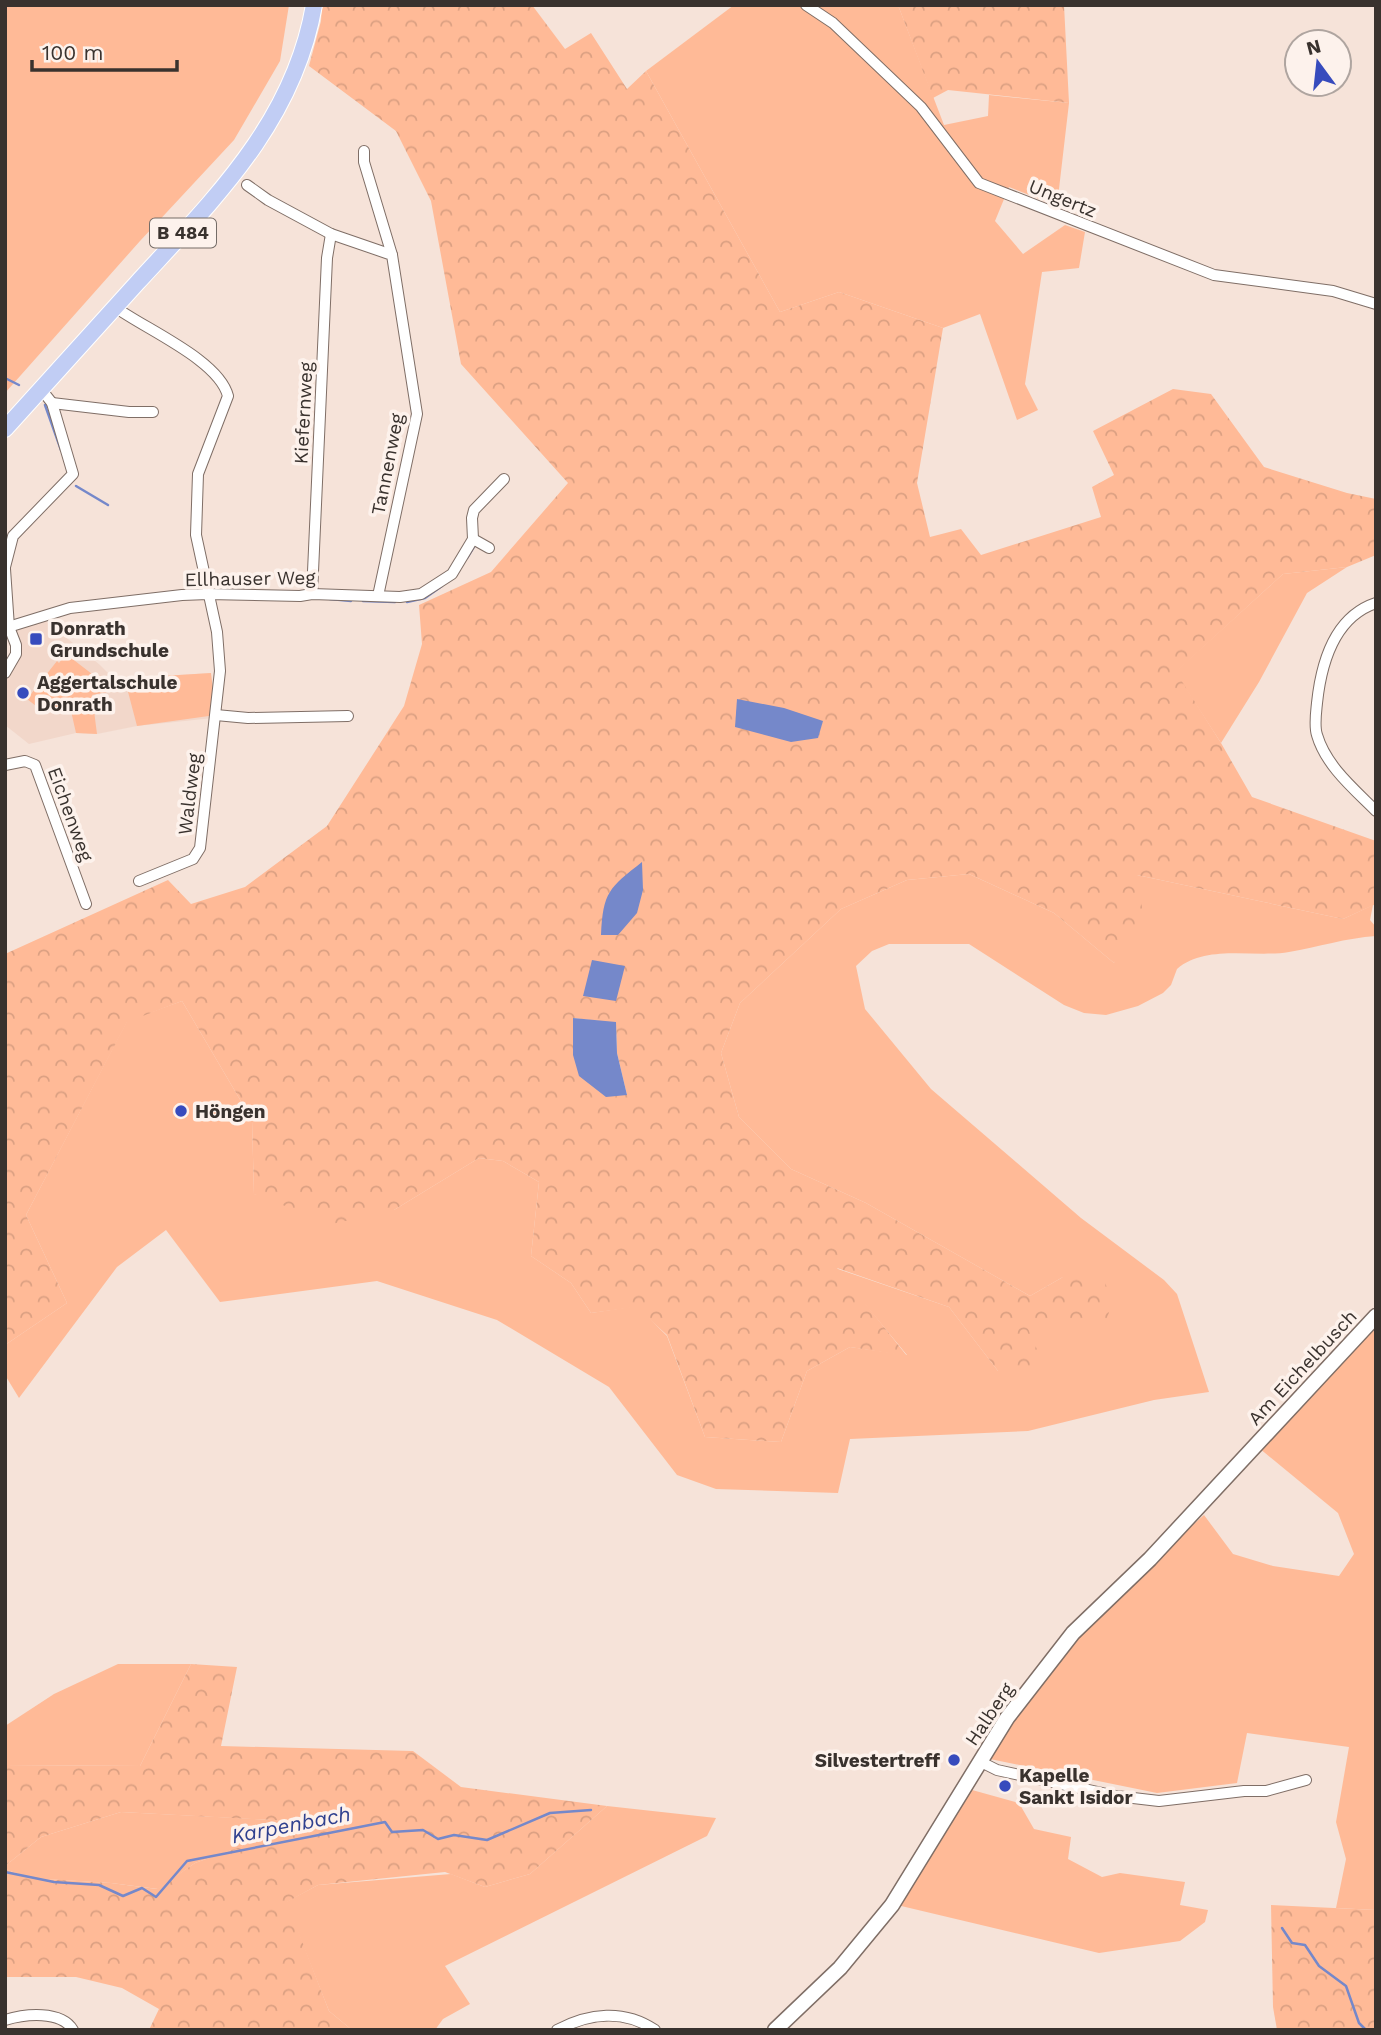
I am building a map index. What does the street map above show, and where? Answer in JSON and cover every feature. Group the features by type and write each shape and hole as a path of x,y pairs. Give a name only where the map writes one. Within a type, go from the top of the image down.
{"main road":[{"name":"B 484","path":"5,429 226,184 265,132 291,84 303,53 314,5"}],"street":[{"name":"Ungertz","path":"806,5 832,23 921,107 979,183 1214,275 1333,290 1376,304"},
{"name":"Tannenweg","path":"365,151 365,162 392,255 417,414 378,596"},
{"path":"247,185 268,200 331,234 392,255"},
{"name":"Kiefernweg","path":"312,594 327,258 331,234"},
{"name":"Waldweg","path":"115,307 178,346 225,384 228,396 198,474 196,535 217,632 220,671 200,848 193,859 139,881"},
{"path":"5,673 16,654 16,645 7,628 5,568 13,536 73,474 52,403 41,390"},
{"path":"52,403 129,412 153,412"},
{"name":"Ellhauser Weg","path":"7,628 69,608 208,594 400,597 421,594 452,574 474,539 474,510 504,479"},
{"path":"474,539 489,548"},
{"path":"1376,603 1363,608 1352,617 1341,629 1331,647 1320,673 1316,726 1317,735 1333,765 1376,811"},
{"path":"216,715 248,718 348,716"},
{"name":"Eichenweg","path":"5,765 25,761 35,765 86,904"},
{"name":"Am Eichelbusch","path":"1257,1444 1376,1316"},
{"name":"Halberg","path":"1257,1444 1150,1559 1073,1633 1007,1718 979,1761 998,1770 1020,1775 1116,1796 1159,1801 1266,1791 1306,1780"},
{"path":"775,2030 850,1958 892,1905 979,1761"},
{"path":"557,2030 587,2018 617,2014 631,2017 655,2030"},
{"path":"5,2020 42,2015 58,2018 69,2024 73,2030"}],"shaded area":[{"path":"42,618 114,679 211,673 213,718 137,726 97,734 76,733 29,744 5,725 5,673 16,654 9,627"}],"green space":[{"path":"5,5 289,5 280,61 234,140 5,393"},
{"path":"322,5 532,5 565,49 591,33 627,89 646,71 780,312 839,292 943,328 917,483 930,537 961,529 981,555 1101,517 1092,487 1114,475 1093,431 1173,389 1211,394 1264,467 1347,493 1376,499 1376,555 1347,567 1283,574 1176,672 1252,797 1376,841 1376,904 1343,919 1137,875 1143,914 1114,963 1054,913 969,874 907,880 841,909 740,1003 721,1053 739,1117 791,1169 866,1203 1030,1296 1063,1277 1104,1280 1112,1300 1106,1324 1026,1324 1042,1361 1026,1378 998,1371 949,1307 837,1268 907,1356 850,1347 807,1371 781,1442 705,1437 667,1335 636,1307 591,1313 571,1283 531,1256 539,1182 503,1161 479,1158 394,1210 332,1224 254,1194 252,1120 182,1001 127,1022 26,1215 67,1303 5,1345 5,954 168,880 191,904 245,887 327,826 404,706 422,644 419,605 491,572 568,483 461,364 431,201 396,131 309,66 321,21","holes":["573,1018 616,1023 617,1053 627,1095"]},
{"path":"734,5 898,5 944,125 988,116 989,95 1069,103 1057,206 1009,187 995,221 1023,254 1065,225 1085,232 1079,268 1042,272 1025,384 1038,410 1017,420 980,314 943,328 839,292 780,312 646,71"},
{"path":"898,5 1064,5 1069,103 948,90 933,98"},
{"path":"1347,567 1307,593 1259,682 1221,743 1175,672 1283,574"},
{"path":"66,654 92,674 114,679 211,673 216,715 137,726 127,688 92,695 97,734 76,733 71,711 45,713 27,699 57,661 59,663"},
{"path":"969,874 1054,913 1114,963 1137,875 1343,919 1373,905 1370,920 1376,927 1376,936 1289,952 1231,953 1202,957 1177,969 1171,985 1163,993 1138,1006 1106,1015 1084,1013 1064,1005 969,944 889,944 872,951 856,966 865,1009 931,1089 1081,1218 1164,1280 1177,1294 1209,1392 1154,1400 1028,1431 850,1439 838,1493 716,1489 677,1475 609,1387 497,1320 377,1281 220,1302 166,1230 117,1267 19,1398 5,1375 5,1345 67,1303 26,1215 127,1021 182,1001 252,1120 254,1194 394,1210 479,1158 503,1161 539,1182 531,1256 571,1283 591,1313 637,1306 667,1336 705,1437 781,1442 807,1371 850,1347 907,1355 835,1268 949,1307 998,1371 1025,1324 1063,1277 1030,1296 866,1203 791,1169 739,1117 721,1053 740,1003 841,909 907,880"},
{"path":"1376,1324 1376,1910 1336,1908 1346,1859 1336,1822 1349,1747 1247,1733 1237,1783 1157,1793 990,1759 1043,1681 1093,1621 1139,1574 1204,1515 1233,1554 1273,1566 1339,1576 1354,1554 1338,1513 1259,1448"},
{"path":"118,1664 191,1664 140,1766 5,1765 5,1726 54,1694"},
{"path":"191,1664 237,1667 221,1746 413,1751 461,1787 607,1806 530,1874 485,1887 445,1872 318,1885 287,1902 329,2011 352,2030 149,2030 159,2009 122,1988 76,1977 5,1977 5,1869 29,1878 157,1889 195,1863 310,1822 121,1812 41,1837 5,1866 5,1765 140,1766"},
{"path":"965,1788 1019,1803 1034,1829 1071,1837 1068,1859 1102,1877 1120,1873 1185,1882 1180,1905 1208,1910 1205,1922 1180,1941 1099,1953 897,1905"},
{"path":"607,1806 716,1818 707,1836 445,1966 470,2004 443,2019 435,2030 352,2030 329,2011 286,1902 318,1885 451,1874 485,1887 530,1874"},
{"path":"121,1812 312,1822 195,1863 158,1889 29,1878 5,1869 5,1866 41,1837"},
{"path":"1271,1905 1376,1910 1376,2030 1277,2030 1273,2007"}],"water":[{"path":"737,699 784,708 823,721 818,738 791,742 735,727"},
{"path":"642,862 643,890 637,913 618,935 601,935 604,909 610,892"},
{"path":"592,960 625,966 616,1001 583,996"},
{"path":"573,1018 616,1022 617,1053 627,1095 606,1097 579,1076 573,1055"}],"waterway":[{"path":"5,378 19,385"},
{"path":"45,405 61,450"},
{"path":"76,486 108,505"},
{"path":"467,558 475,545 478,546"},
{"path":"407,602 425,598 442,586"},
{"path":"330,599 351,601"},
{"path":"363,601 395,602"},
{"name":"Karpenbach","path":"5,1872 54,1882 99,1885 123,1896 142,1888 156,1897 187,1861 385,1822 392,1832 423,1830 438,1839 454,1835 487,1840 550,1813 591,1810"},
{"path":"1282,1928 1292,1943 1305,1945 1319,1966 1346,1986 1359,2023 1366,2030"}],"place":[{"name":"Donrath Grundschule","path":"36,639"},
{"name":"Aggertalschule Donrath","path":"23,693"},
{"name":"Höngen","path":"181,1111"},
{"name":"Silvestertreff","path":"954,1760"},
{"name":"Kapelle Sankt Isidor","path":"1005,1786"}]}
